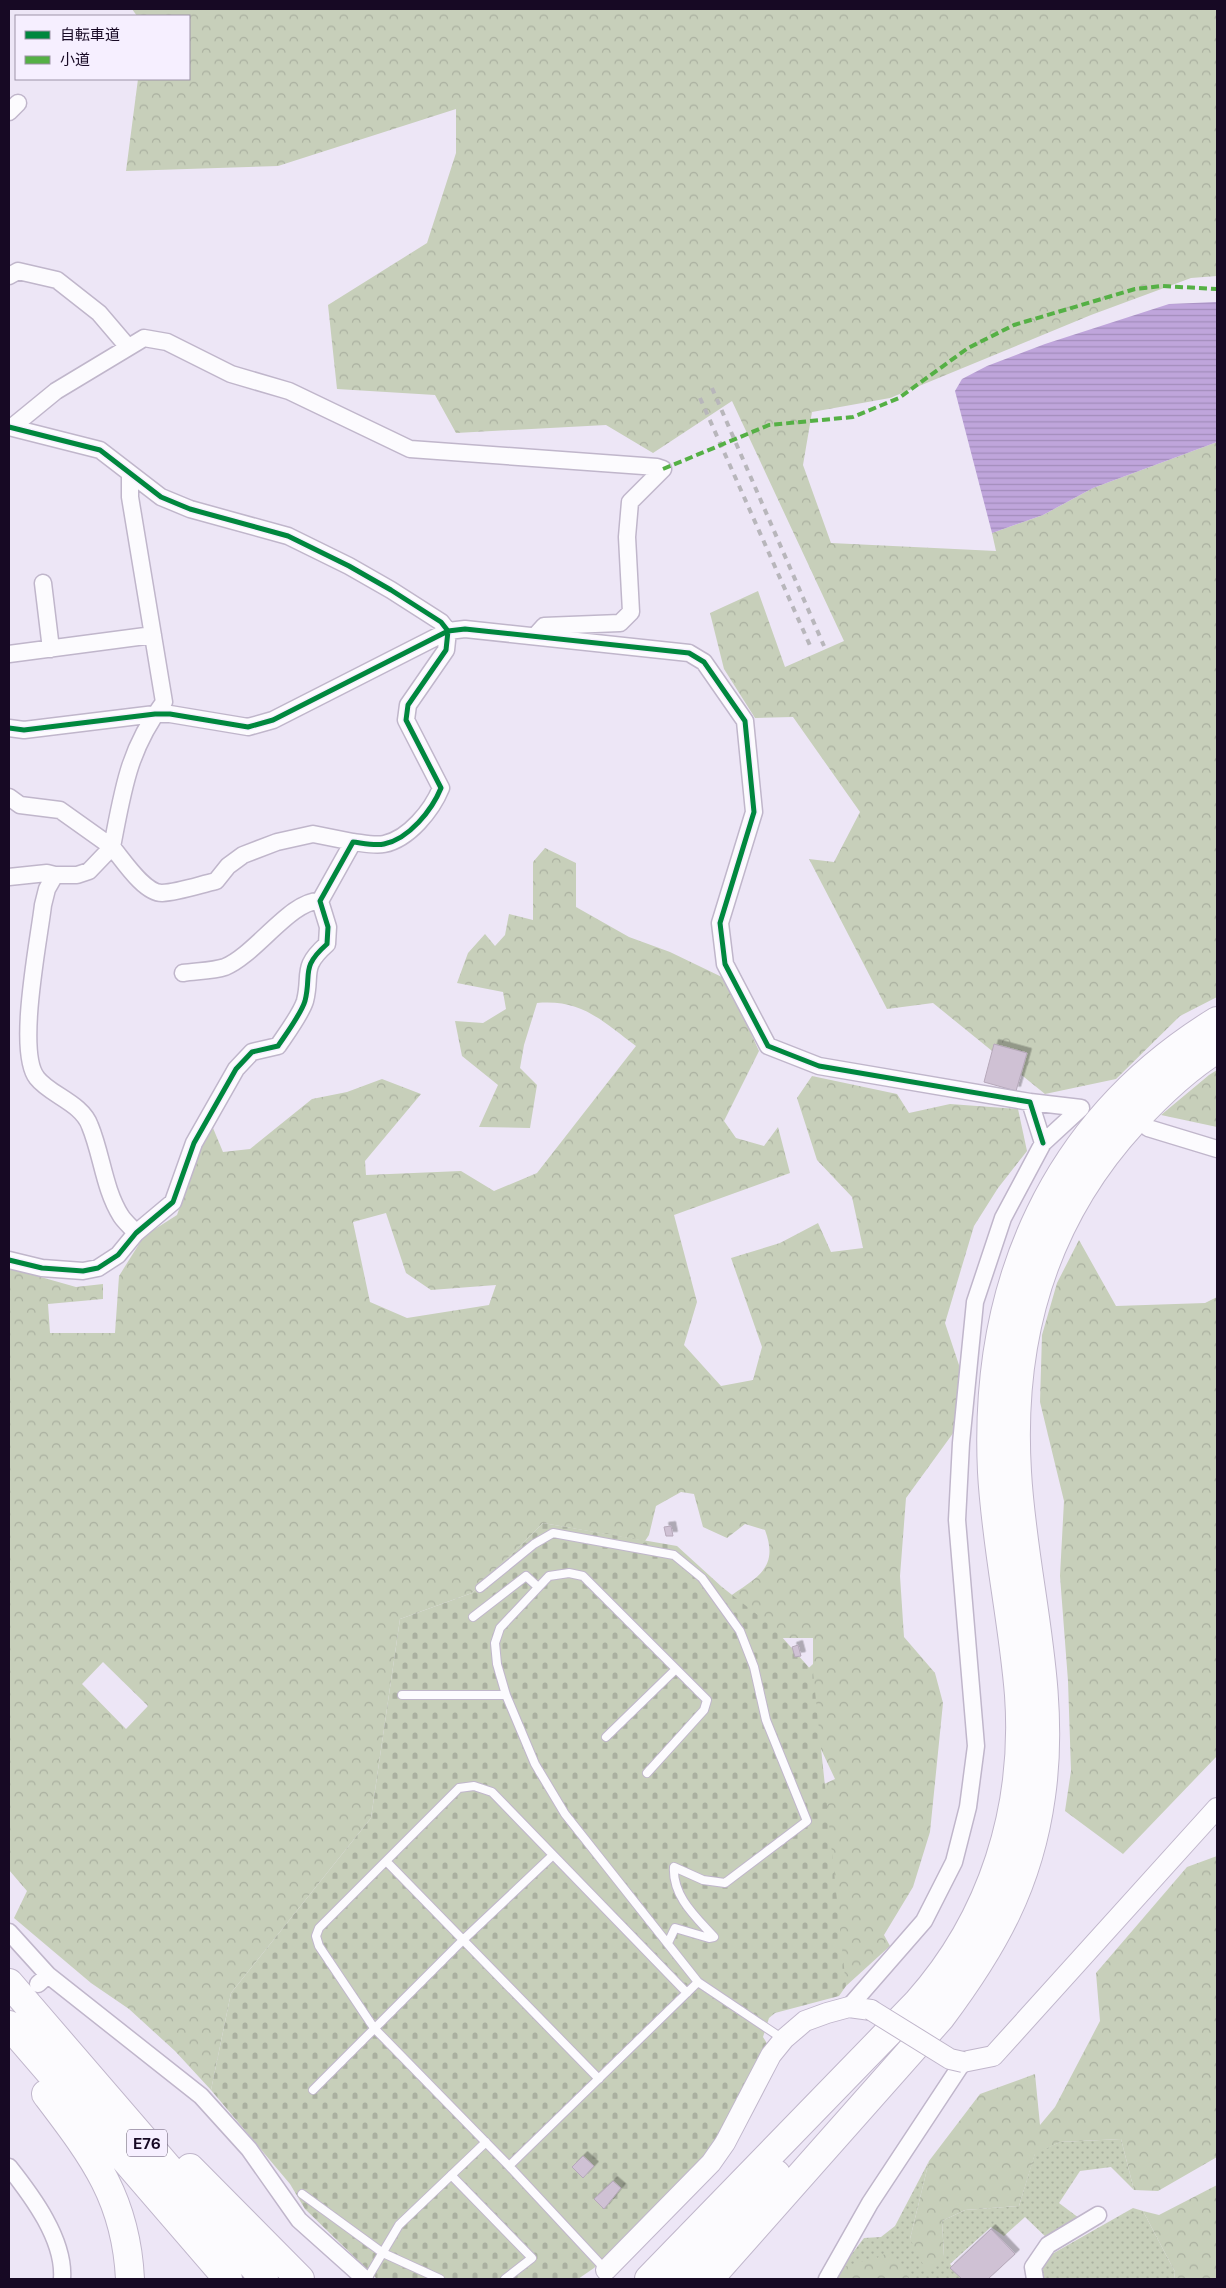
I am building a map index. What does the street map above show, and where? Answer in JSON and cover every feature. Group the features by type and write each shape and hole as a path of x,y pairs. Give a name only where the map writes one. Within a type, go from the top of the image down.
{"highway":[{"path":"683,2279 888,2048 950,1963 977,1918 994,1878 1009,1833 1017,1791 1020,1744 1019,1696 992,1474 991,1419 996,1362 1004,1314 1014,1275 1048,1197 1071,1158 1097,1123 1128,1090 1162,1060 1217,1021"},
{"path":"726,2279 765,2228 941,2017 972,1975 1000,1929 1019,1886 1033,1838 1041,1795 1046,1746 1044,1694 1017,1472 1016,1419 1021,1357 1027,1320 1048,1252 1069,1209 1118,1139 1146,1107 1180,1077 1217,1049"},
{"path":"649,2279 918,2003 950,1963"},
{"name":"E76","path":"9,1983 39,1989 264,2279"},
{"path":"39,1989 300,2279"},
{"name":"E76","path":"9,2025 228,2279"},
{"path":"9,2044 102,2172 115,2199 124,2227 129,2255 130,2279"},
{"path":"708,2279 911,2052"}],"street":[{"path":"9,276 18,271 58,280 99,313 128,347"},
{"path":"10,427 56,391 144,338 167,342 231,374 289,391 410,450 657,467 663,469 630,502 627,537 631,612 620,623 544,626 535,636"},
{"path":"9,797 20,805 60,810 112,847 144,885 153,891 162,893 216,882 228,866 243,855 277,842 313,834 353,842 382,845 399,840 412,830 438,795 441,788 406,720 408,705 446,650 448,631 441,622 349,566 288,536 190,509 161,497 100,450 10,427"},
{"path":"9,877 47,873 55,876 77,875 89,871 112,847 125,776 145,728 164,702 130,497 130,474"},
{"path":"43,583 51,649"},
{"path":"9,728 24,730 156,714 170,714 248,727 273,720 448,631 465,629 689,653 704,662 745,721 754,812 720,924 725,964 768,1046 819,1066 1030,1102 1081,1108 1043,1143 1003,1218 975,1302 960,1443 957,1520 976,1746 968,1807 954,1862 924,1921 849,2007"},
{"path":"9,654 153,635"},
{"path":"9,1260 42,1268 83,1270 98,1268 118,1255 136,1233 173,1202 194,1143 236,1069 252,1052 278,1046 305,1002 308,969 318,952 327,944 328,927 320,901 353,842"},
{"path":"55,876 47,889 43,905 27,1035 29,1058 36,1078 78,1110 90,1124 105,1178 121,1216 136,1233"},
{"path":"183,973 225,967 248,953 301,905 314,900 320,901"},
{"path":"1030,1102 1043,1143"},
{"path":"1148,1128 1217,1149"},
{"path":"601,2275 716,2156 725,2143 771,2055 784,2039 805,2021 849,2007 871,2010 950,2059 963,2062 993,2056 1217,1808"},
{"path":"9,1932 39,1989 201,2096 249,2149 299,2220 366,2279"},
{"path":"827,2279 870,2203 963,2062"},
{"path":"9,2167 28,2191 49,2227 63,2268 62,2279"},
{"path":"1035,2279 1033,2266 1048,2245 1098,2215"}],"lane":[{"path":"480,1588 534,1544 553,1533 674,1555 702,1578 740,1631 754,1666 766,1720 807,1821 725,1883 704,1880 674,1866 673,1879 687,1907 714,1937 709,1938 675,1928 668,1943"},
{"path":"647,1773 704,1710 707,1700 583,1576 570,1573 549,1576 500,1628 495,1643 497,1664 506,1695 535,1764 565,1814 698,1982 784,2039"},
{"path":"473,1617 526,1576 538,1587"},
{"path":"606,1737 676,1669"},
{"path":"402,1695 506,1695"},
{"path":"601,2275 509,2166 374,2028 319,1946 316,1936 319,1928 459,1788 474,1786 492,1792 687,1994"},
{"path":"313,2090 463,1940 552,1856"},
{"path":"386,1861 598,2079"},
{"path":"509,2166 698,1982"},
{"path":"366,2279 399,2225 486,2142"},
{"path":"451,2175 532,2258 505,2279"},
{"path":"302,2194 383,2253 440,2279"}],"green space":[{"path":"132,9 1217,9 1217,276 1191,278 1091,315 890,398 812,412 803,465 831,543 996,551 992,533 1043,515 1093,488 1217,442 1217,997 1180,1016 1116,1079 1045,1094 933,1003 887,1009 809,859 834,862 860,812 793,717 755,718 724,669 710,613 758,591 785,667 844,641 732,401 653,453 606,425 456,433 435,395 337,389 328,305 427,243 456,153 456,109 278,166 126,171 138,80 190,80 190,15 136,15"},
{"path":"545,848 576,863 576,907 629,937 670,952 726,979 759,1051 724,1121 736,1138 764,1146 778,1127 790,1173 674,1215 697,1302 684,1345 721,1386 753,1380 762,1347 731,1258 780,1243 818,1223 831,1252 863,1248 852,1197 817,1160 797,1098 812,1076 897,1094 909,1113 950,1104 1018,1109 1027,1151 998,1188 974,1226 945,1323 961,1371 959,1425 906,1498 900,1576 904,1637 935,1673 943,1703 930,1832 913,1887 884,1935 890,1946 846,1986 819,1924 807,1792 835,1779 812,1730 797,1679 813,1664 813,1638 755,1638 726,1599 755,1578 767,1564 769,1544 765,1530 745,1524 727,1538 703,1527 694,1494 681,1492 656,1506 649,1535 645,1541 543,1523 472,1593 400,1619 371,1818 231,1993 211,2090 175,2051 129,2009 91,1983 14,1918 27,1891 9,1870 9,1268 76,1287 103,1284 103,1299 48,1304 50,1333 115,1333 119,1276 144,1236 177,1215 200,1148 213,1128 223,1152 250,1149 312,1099 347,1092 382,1079 421,1094 365,1161 366,1175 461,1171 494,1191 537,1173 636,1046 602,1020 579,1008 553,1003 537,1003 524,1045 520,1068 537,1085 530,1128 479,1127 498,1085 462,1056 455,1021 483,1023 506,1009 503,992 457,983 468,953 485,934 495,946 505,935 509,914 533,920 533,862","holes":["386,1213 406,1273 431,1290 496,1285 489,1305 407,1318 370,1302 353,1222","103,1662 148,1706 126,1729 82,1684"]},
{"path":"1217,1070 1217,1127 1161,1115 1209,1075"},
{"path":"1079,1240 1116,1306 1205,1303 1217,1297 1217,1756 1123,1854 1065,1811 1071,1771 1068,1681 1060,1576 1064,1501 1040,1402 1042,1335 1057,1283"},
{"path":"543,1523 677,1546 722,1587 773,1627 813,1672 846,1986 839,1996 775,2013 769,2018 763,2037 768,2045 724,2134 686,2180 594,2268 578,2279 377,2279 305,2209 290,2184 211,2090 231,1993 371,1818 400,1619 472,1593"},
{"path":"1217,1856 1217,2157 1158,2191 1134,2190 1121,2139 1060,2142 1035,2154 1019,2206 965,2210 942,2221 944,2257 928,2274 910,2239 929,2161 980,2094 1035,2074 1040,2125 1055,2107 1100,2021 1096,1973 1187,1867"},
{"path":"1121,2139 1134,2190 1111,2167 1080,2171 1059,2203 1079,2218 1048,2239 1025,2217 1004,2236 991,2227 950,2264 963,2279 910,2279 841,2268 864,2238 881,2237 895,2226 929,2161 910,2239 944,2256 942,2221 965,2210 1019,2206 1035,2153 1060,2142"},
{"path":"1217,2185 1217,2279 1174,2279 1175,2272 1143,2211 1159,2215"},
{"path":"1133,2208 1143,2211 1175,2272 1174,2279 1043,2279 1042,2270 1052,2254"},
{"path":"889,2253 910,2279 836,2279 841,2268"}],"shaded area":[{"path":"1217,302 1217,442 1093,488 1043,515 992,533 955,391 962,379 987,366 1045,344 1169,304"}],"building":[{"path":"994,1044 1027,1053 1016,1091 984,1082"},
{"path":"671,1526 673,1536 666,1536 664,1527"},
{"path":"798,1645 801,1656 795,1657 792,1647"},
{"path":"583,2156 594,2166 583,2178 572,2167"},
{"path":"613,2181 621,2188 604,2209 594,2199"},
{"path":"991,2229 1015,2254 988,2279 962,2279 950,2268"}],"railway":[{"path":"712,388 824,646"},
{"path":"700,398 812,650"}],"marked path":[{"path":"663,469 769,425 853,417 899,398 968,348 1014,325 1135,289 1162,286 1217,289"}],"cycle path":[{"path":"9,427 100,450 161,497 190,509 288,536 349,566 391,590 441,622 448,631 446,650 408,705 406,720 441,788 437,797 426,814 411,830 393,841 380,845 353,842 320,901 328,927 327,944 310,965 305,1001 300,1012 278,1046 252,1052 236,1069 194,1143 173,1202 136,1233 118,1255 98,1268 83,1271 42,1268 9,1260"},
{"path":"9,728 24,730 155,714 170,714 248,727 273,720 448,631 465,629 689,653 704,662 745,721 754,812 720,923 725,964 768,1046 819,1066 1030,1102 1043,1143"}]}
